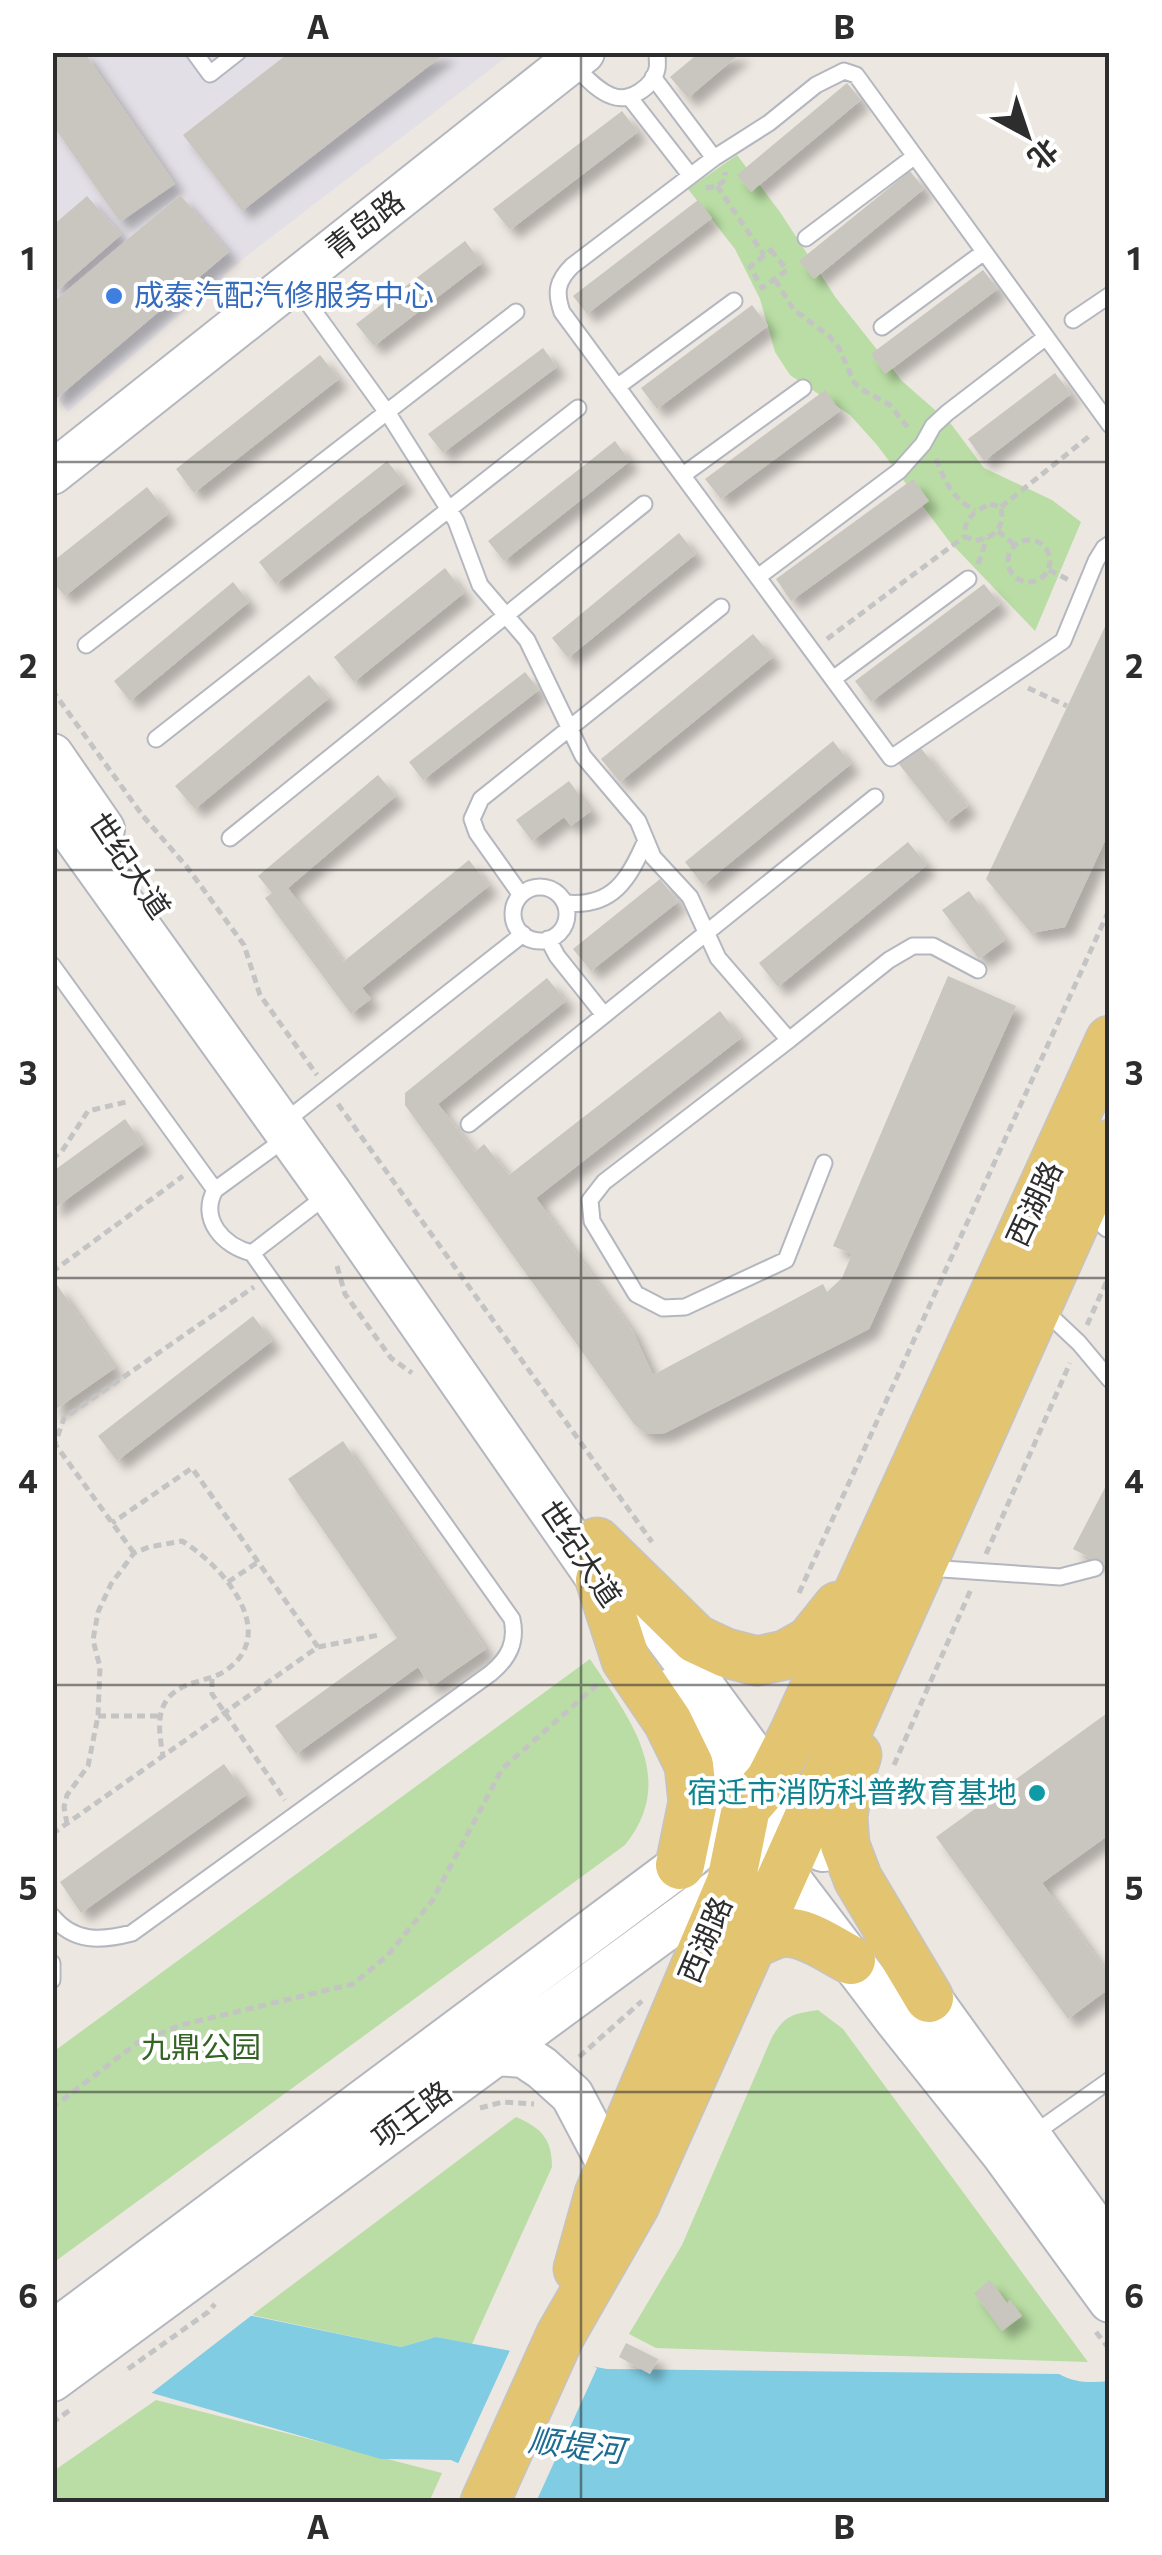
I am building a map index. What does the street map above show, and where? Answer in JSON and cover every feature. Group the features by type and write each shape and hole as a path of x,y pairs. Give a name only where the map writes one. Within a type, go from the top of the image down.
{"main road":[{"name":"西湖路","path":"560,2336 599,2194 730,1882 758,1794 910,1476 1110,1040"},
{"name":"西湖路","path":"560,2336 635,2206 750,1946 786,1848 1038,1304 1099,1206 1110,1144"},
{"path":"598,1561 696,1639 726,1654 757,1662 785,1655 810,1641 835,1612 910,1476"},
{"path":"930,1998 858,1879 846,1844 844,1817 848,1782 865,1729 944,1512"},
{"path":"598,1561 626,1660 674,1733 689,1765 693,1802 680,1864"},
{"path":"750,1946 789,1932 850,1960"},
{"path":"485,2502 560,2336"}],"street":[{"name":"青岛路","path":"52,472 576,58"},
{"name":"世纪大道","path":"52,755 305,1116 338,1187 758,1794 850,1960 1110,2248"},
{"name":"世纪大道","path":"52,805 305,1116"},
{"name":"项王路","path":"52,2334 680,1864 758,1794"},
{"name":"世纪大道","path":"786,1848 930,1998 1110,2300"},
{"name":"项王路","path":"52,2380 730,1882 786,1848"},
{"path":"494,2054 524,2056 572,2095 610,2167"}],"lane":[{"path":"194,52 210,74 238,52"},
{"path":"576,58 601,90 614,98 630,98 653,77 658,67 657,52"},
{"path":"1108,424 856,75 844,71 816,85 769,123 690,175 572,266 556,292 562,312 890,758 1063,641 1096,561 1110,544"},
{"path":"653,77 714,158"},
{"path":"630,98 690,175"},
{"path":"806,238 914,156"},
{"path":"882,328 984,252"},
{"path":"292,282 387,412 456,521 480,586 527,640 583,756 638,821 654,857 690,897 718,958 789,1040"},
{"path":"1074,320 1110,294"},
{"path":"617,386 734,301"},
{"path":"86,645 516,312"},
{"path":"758,577 899,471 923,444 932,426 1046,337"},
{"path":"683,475 803,388"},
{"path":"156,739 578,408"},
{"path":"230,838 644,504"},
{"path":"833,679 968,579"},
{"path":"521,895 477,833 472,819 481,799 721,607"},
{"path":"470,1124 876,797"},
{"path":"565,903 593,903 608,896 632,872 646,840"},
{"path":"536,887 553,890 565,903 566,921 548,939 539,941 523,934 514,919 521,895 536,887"},
{"path":"52,1916 62,1928 94,1940 132,1933 491,1673 510,1652 515,1632 512,1618 252,1253 238,1250 224,1240 208,1213 216,1190 523,934"},
{"path":"548,939 604,1016"},
{"path":"824,1162 786,1260 685,1306 663,1308 636,1294 592,1221 590,1200 604,1182 889,960 913,946 934,946 978,970"},
{"path":"52,965 216,1190"},
{"path":"252,1253 338,1187"},
{"path":"1038,1304 1110,1380"},
{"path":"924,1568 1060,1577 1095,1568"},
{"path":"52,1963 52,1980"},
{"path":"1016,2145 1110,2080"}],"path":[{"path":"717,186 764,255"},
{"path":"772,250 787,270 774,280 762,288 750,267 772,250"},
{"path":"774,280 794,310 829,336 854,382 890,405 937,460 949,490 975,511"},
{"path":"1000,508 1108,424"},
{"path":"812,651 965,536 966,522 975,511 990,504 1000,508"},
{"path":"965,536 974,541 991,538 1002,518 1000,508"},
{"path":"998,531 1015,545"},
{"path":"968,579 986,538"},
{"path":"1028,539 1042,543 1051,563 1044,576 1026,582 1014,576 1008,564 1015,545 1028,539"},
{"path":"1007,679 1067,706"},
{"path":"52,690 244,946 305,1116 661,1555"},
{"path":"798,1597 1110,908"},
{"path":"52,1159 88,1111 148,1097"},
{"path":"52,1272 198,1165"},
{"path":"894,1764 1110,1274"},
{"path":"134,1552 55,1450 64,1418 268,1276"},
{"path":"112,1523 192,1468 318,1647"},
{"path":"68,1824 64,1806 67,1795 88,1766 98,1716 100,1667 93,1640 98,1612 111,1584 134,1552 182,1541 212,1561 228,1582 248,1622 247,1642 229,1668 171,1694 161,1716 163,1756"},
{"path":"228,1582 258,1562"},
{"path":"52,1834 318,1647 379,1636"},
{"path":"52,2108 137,2043 181,2025 353,1984 387,1956 432,1901 502,1768 626,1660"},
{"path":"212,1678 212,1694 296,1815"},
{"path":"98,1716 161,1716"}],"shaded area":[{"path":"53,53 512,53 244,258 68,412 53,391"}],"green space":[{"path":"737,155 836,298 902,381 951,424 984,468 1052,500 1081,522 1035,631 949,541 850,415 790,375 775,352 760,299 735,249 688,189"},
{"name":"九鼎公园","path":"590,1659 632,1726 648,1772 648,1796 641,1820 625,1845 53,2263 53,2052"},
{"path":"818,2010 843,2029 1088,2362 656,2348 629,2334 682,2245 772,2037 791,2016"},
{"path":"516,2117 543,2135 550,2148 552,2167 472,2344 436,2337 401,2347 252,2315"},
{"path":"156,2400 442,2473 429,2502 53,2502 52,2472"}],"water":[{"name":"顺堤河","path":"52,2274 401,2347 436,2337 607,2369 1059,2374 1083,2382 1109,2381 1109,2502 544,2502 451,2460 381,2459 152,2393 53,2383"}],"pier":[{"path":"52,2269 256,2312 145,2398 52,2388"},
{"path":"512,2346 574,2358 597,2368 536,2502 456,2468"}],"building":[{"path":"52,52 84,52 175,184 120,222 52,124"},
{"path":"290,52 447,52 242,211 183,135"},
{"path":"700,52 742,52 688,98 670,77"},
{"path":"847,83 861,100 751,192 737,175"},
{"path":"622,111 638,132 510,230 493,209"},
{"path":"910,171 924,189 814,279 799,261"},
{"path":"180,195 229,252 56,399 52,395 52,303"},
{"path":"87,196 121,235 52,295 52,226"},
{"path":"698,200 712,218 587,314 573,296"},
{"path":"465,241 482,263 374,346 356,324"},
{"path":"983,270 998,289 885,374 871,354"},
{"path":"752,305 768,326 657,409 641,388"},
{"path":"543,348 557,367 443,453 428,434"},
{"path":"320,355 339,379 194,493 176,469"},
{"path":"1055,373 1071,394 984,461 968,439"},
{"path":"825,390 840,411 721,499 705,479"},
{"path":"615,441 630,461 504,561 488,541"},
{"path":"387,461 405,483 276,584 259,562"},
{"path":"913,479 929,501 791,601 776,579"},
{"path":"147,487 168,514 65,596 52,581 52,562"},
{"path":"679,533 696,554 568,658 552,638"},
{"path":"445,568 464,593 354,682 334,657"},
{"path":"233,582 249,602 130,701 114,681"},
{"path":"984,584 1000,604 871,702 855,681"},
{"path":"1110,616 1110,830 1065,927 1031,933 986,879"},
{"path":"753,634 773,657 620,782 601,759"},
{"path":"525,672 539,690 423,780 409,762"},
{"path":"309,675 329,698 195,809 175,786"},
{"path":"833,741 851,764 703,885 685,862"},
{"path":"919,746 968,806 946,823 898,763"},
{"path":"378,775 396,796 288,888 343,962 469,860 489,886 362,988 371,999 351,1014 265,898 272,893 258,876"},
{"path":"569,781 591,811 571,826 564,817 532,841 516,820"},
{"path":"908,842 927,865 778,987 759,963"},
{"path":"660,879 678,902 591,971 573,949"},
{"path":"969,891 1005,940 979,959 942,910"},
{"path":"948,976 1016,1006 869,1329 665,1433 646,1434 634,1424 405,1105 405,1093 547,978 566,1001 438,1104 475,1152 484,1144 509,1175 720,1011 741,1038 536,1198 632,1330 653,1375 823,1284 827,1292 842,1278 852,1254 833,1246"},
{"path":"125,1119 143,1144 52,1210 52,1172"},
{"path":"57,1285 115,1368 52,1412 52,1288"},
{"path":"253,1316 272,1341 117,1461 98,1436"},
{"path":"343,1441 486,1649 431,1687 418,1667 296,1754 275,1726 397,1638 288,1479"},
{"path":"1110,1478 1110,1568 1073,1549"},
{"path":"1110,1711 1110,1834 1042,1883 1110,1976 1110,1988 1068,2019 936,1837"},
{"path":"224,1764 246,1795 81,1913 60,1882"},
{"path":"990,2280 1022,2316 1002,2331 974,2293"},
{"path":"626,2343 658,2359 650,2374 619,2357"}],"place":[{"name":"成泰汽配汽修服务中心","path":"114,296"},
{"name":"宿迁市消防科普教育基地","path":"1037,1793"}]}
